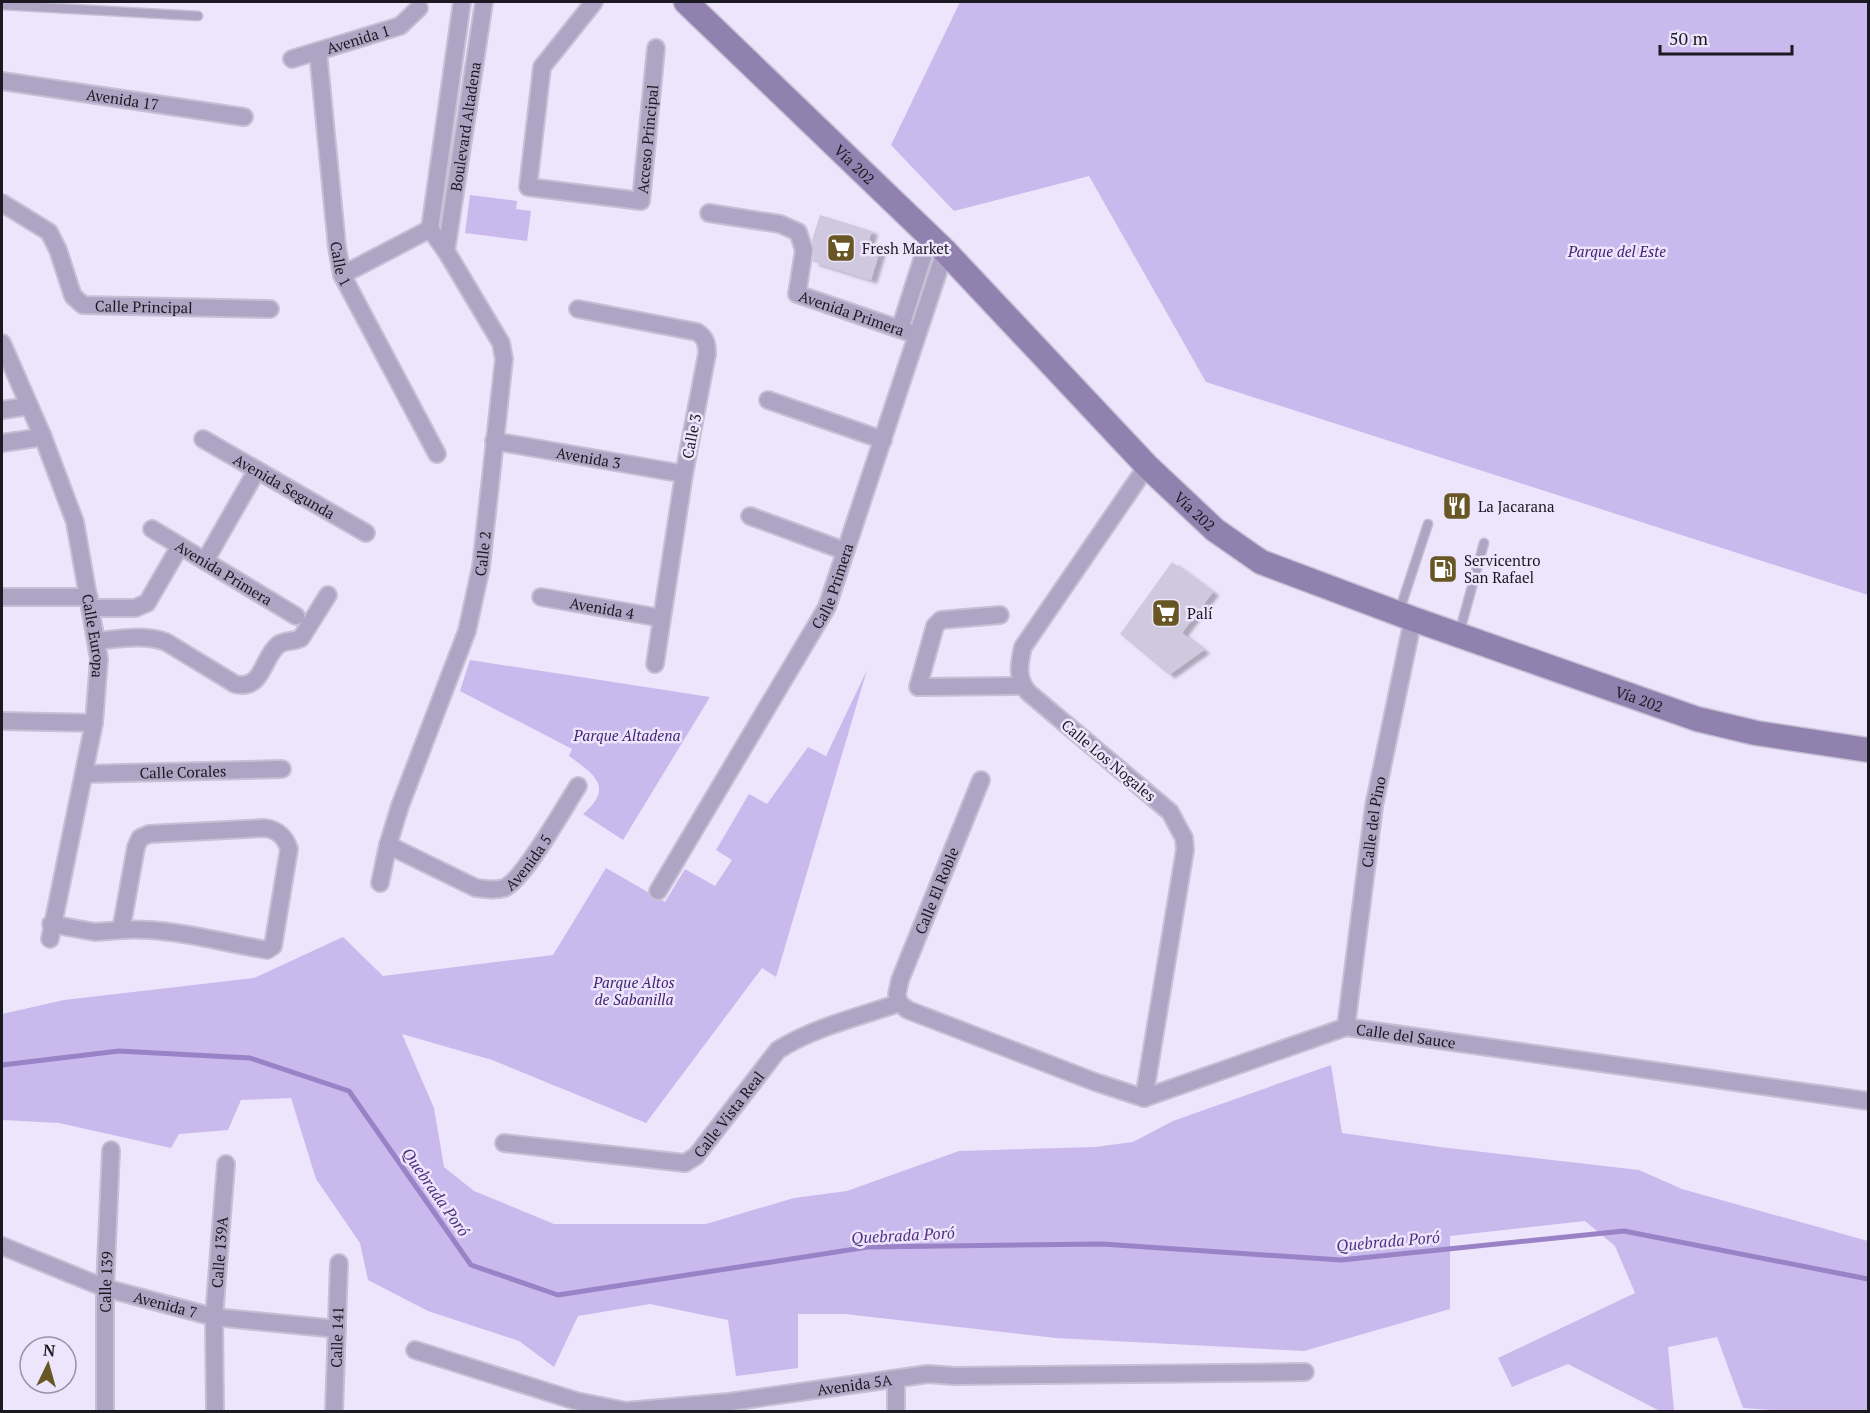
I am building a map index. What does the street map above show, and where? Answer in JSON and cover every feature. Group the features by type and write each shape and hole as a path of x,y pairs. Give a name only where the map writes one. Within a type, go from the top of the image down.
{"main road":[{"name":"Vía 202","path":"686,2 937,245 1147,466 1215,530 1261,562 1696,719 1756,734 1869,750"}],"street":[{"name":"Boulevard Altadena","path":"430,230 462,2"},
{"name":"Boulevard Altadena","path":"446,251 484,2"},
{"name":"Acceso Principal","path":"594,2 542,67 528,187 640,201 656,48"},
{"name":"Avenida 1","path":"292,59 400,26 419,8"},
{"name":"Calle 1","path":"318,52 336,247 342,275 437,454"},
{"name":"Avenida 17","path":"2,81 244,117"},
{"path":"451,84 471,87"},
{"name":"Calle Principal","path":"2,203 49,232 58,250 73,296 83,305 270,309"},
{"name":"Avenida Primera","path":"709,213 780,224 792,228 798,232 804,250 797,294 917,335"},
{"path":"342,275 430,230"},
{"name":"Calle 2","path":"380,883 388,845 400,806 467,631 482,567 504,359 501,343 446,251 430,230"},
{"path":"900,329 937,245"},
{"name":"Calle Primera","path":"658,891 826,606 917,335 937,245"},
{"name":"Calle 3","path":"578,309 698,332 704,336 707,344 684,474 655,664"},
{"name":"Calle Europa","path":"2,343 43,437 75,522 99,659 94,723 51,932 110,933 121,930"},
{"path":"768,400 883,440"},
{"path":"2,410 29,406"},
{"path":"2,442 43,437"},
{"name":"Avenida Segunda","path":"203,438 366,533"},
{"name":"Avenida 3","path":"494,441 684,474"},
{"path":"1000,615 941,620 935,626 918,687 1023,686 1019,673 1023,647 1147,466"},
{"path":"205,561 257,470"},
{"path":"750,516 845,551"},
{"name":"Avenida Primera","path":"152,529 296,616"},
{"path":"2,597 135,608 147,603 180,546"},
{"path":"96,641 146,637 156,639 166,642 235,684 249,685 255,682 275,647 281,642 301,638 328,595"},
{"name":"Avenida 4","path":"541,597 661,618"},
{"name":"Calle del Pino","path":"1346,1027 1374,806 1406,616"},
{"name":"Calle Los Nogales","path":"1023,686 1170,812 1184,838 1185,850 1144,1098"},
{"path":"2,721 94,723"},
{"name":"Calle Corales","path":"84,774 282,769"},
{"name":"Calle El Roble","path":"899,1003 897,994 900,980 981,780"},
{"name":"Avenida 5","path":"388,845 476,888 489,890 506,887 521,874 578,786"},
{"path":"265,828 274,830 285,839 289,853 271,949 161,931 121,930 136,847 144,836 265,828"},
{"path":"899,1003 918,1014 1095,1082 1144,1098"},
{"name":"Calle Vista Real","path":"504,1143 685,1162 696,1156 778,1050 815,1032 899,1003"},
{"name":"Calle del Sauce","path":"1144,1098 1346,1027 1869,1101"},
{"name":"Calle 139","path":"105,1412 105,1288 111,1150"},
{"name":"Calle 139A","path":"215,1412 214,1317 226,1164"},
{"name":"Avenida 7","path":"2,1246 105,1288 214,1317 336,1329"},
{"name":"Calle 141","path":"334,1412 339,1263"},
{"name":"Avenida 5A","path":"415,1350 576,1401 626,1411 729,1407 928,1374 955,1376 1305,1372"},
{"path":"896,1379 896,1412"}],"lane":[{"path":"2,5 198,16"},
{"path":"1406,616 1428,524"},
{"path":"1459,634 1484,543"}],"green space":[{"name":"Parque del Este","path":"960,2 1868,2 1868,595 1206,382 1089,176 954,211 891,145"},
{"path":"470,195 517,201 516,209 531,211 527,241 465,233"},
{"name":"Parque Altadena","path":"470,660 710,697 623,840 583,814 598,796 599,789 597,782 587,769 569,756 572,749 460,691"},
{"name":"Parque Altos de Sabanilla","path":"867,670 776,977 762,968 646,1123 492,1060 402,1034 434,1108 444,1167 474,1191 554,1224 706,1224 794,1198 847,1191 959,1151 1095,1147 1133,1142 1173,1121 1331,1065 1342,1133 1639,1170 1682,1189 1868,1241 1868,1411 1801,1412 1743,1408 1717,1337 1668,1347 1674,1411 1660,1411 1568,1364 1512,1387 1498,1358 1635,1293 1615,1246 1585,1221 1450,1236 1450,1309 1304,1351 1056,1338 845,1314 798,1314 798,1368 736,1376 728,1320 650,1304 578,1316 554,1367 519,1341 428,1311 368,1280 360,1243 316,1179 291,1098 241,1100 228,1130 179,1134 171,1148 59,1123 2,1120 2,1014 64,1000 254,978 343,937 383,976 553,955 606,868 665,902 685,869 715,886 732,860 716,850 749,794 767,804 808,747 826,756"}],"building":[{"name":"Fresh Market","path":"820,215 872,231 867,246 880,250 871,280 813,262 812,240"},
{"name":"Palí","path":"1172,562 1213,592 1182,633 1204,650 1169,675 1120,634"}],"waterway":[{"name":"Quebrada Poró","path":"2,1065 119,1051 250,1058 349,1091 471,1265 558,1295 868,1247 1102,1244 1341,1260 1624,1231 1868,1279"}],"place":[{"name":"Fresh Market","path":"841,248"},
{"name":"La Jacarana","path":"1457,506"},
{"name":"Servicentro San Rafael","path":"1443,569"},
{"name":"Palí","path":"1166,613"}]}
